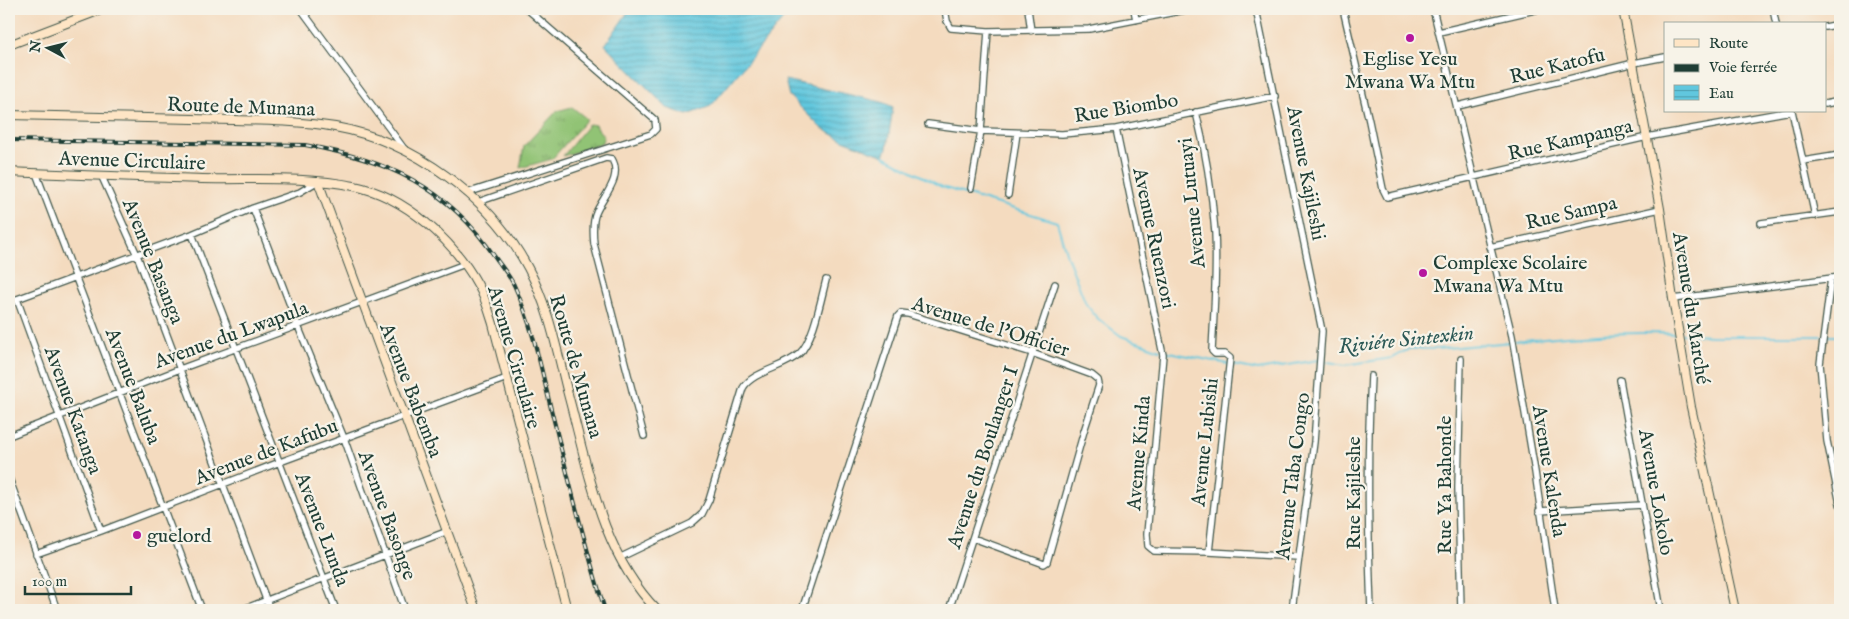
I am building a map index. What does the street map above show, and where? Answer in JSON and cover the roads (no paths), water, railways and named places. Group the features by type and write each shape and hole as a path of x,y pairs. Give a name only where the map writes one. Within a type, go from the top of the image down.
{"street":[{"path":"9,45 103,9"},
{"path":"301,9 406,152"},
{"path":"467,192 652,134 656,130 656,120 527,9"},
{"path":"945,9 948,24 954,29 988,32 1089,29 1190,9"},
{"path":"1028,9 1031,31"},
{"path":"1134,9 1136,20"},
{"name":"Avenue Kajileshi","path":"1256,9 1322,331 1322,344"},
{"name":"Rue Kampanga","path":"1342,9 1369,121 1383,190 1386,196 1389,197 1647,137 1785,112"},
{"name":"Avenue Kalenda","path":"1433,9 1458,106 1512,336 1535,472 1539,511 1555,610"},
{"path":"1439,32 1539,9"},
{"name":"Avenue du Marché","path":"1623,9 1660,209 1691,407 1735,610"},
{"path":"1773,9 1776,22"},
{"path":"1826,27 1840,24"},
{"path":"971,188 981,131 988,32"},
{"name":"Rue Katofu","path":"1458,106 1664,57"},
{"name":"Rue Biombo","path":"928,124 981,131 1062,134 1116,129 1275,96"},
{"path":"1826,104 1840,101"},
{"name":"Avenue Lutuayi","path":"1196,112 1205,148 1215,233 1216,280 1212,351"},
{"path":"1791,112 1815,216"},
{"name":"Route de Munana","path":"9,115 265,121 312,124 357,132 406,152 451,179 478,202 507,236 528,267 545,304 593,488 609,536 619,558 640,592 657,610"},
{"name":"Avenue Ruenzori","path":"1116,129 1163,355"},
{"path":"1008,195 1017,133"},
{"path":"1803,160 1840,155"},
{"path":"478,202 606,158 612,159 616,166 614,182 595,214 594,244 644,436"},
{"name":"Avenue Circulaire","path":"9,172 102,177 318,181 356,186 404,206 431,227 465,264 480,287 493,324 567,610"},
{"name":"Avenue Baluba","path":"36,173 202,610"},
{"name":"Avenue Basanga","path":"102,177 137,255 270,610"},
{"path":"9,302 192,234 253,208 300,192 318,181"},
{"name":"Avenue Babemba","path":"318,181 476,610"},
{"name":"Avenue Basonge","path":"253,208 298,326 344,438 405,610"},
{"name":"Rue Sampa","path":"1490,247 1660,209"},
{"path":"1760,223 1840,212"},
{"name":"Avenue Lunda","path":"192,234 336,610"},
{"name":"Avenue du Lwapula","path":"9,436 180,369 465,264"},
{"path":"1673,299 1840,277"},
{"path":"1831,278 1820,364 1827,441 1840,504"},
{"path":"619,558 692,523 702,514 709,500 743,388 748,381 792,359 804,350 810,337 826,280"},
{"name":"Avenue du Boulanger I","path":"949,610 1055,284"},
{"name":"Avenue Katanga","path":"17,300 101,531"},
{"name":"Avenue de l'Officier","path":"802,610 898,316 905,313 1032,353 1096,377 1099,385 1080,444 1050,558 1044,564 972,538"},
{"name":"Avenue Taba Congo","path":"1292,610 1314,442 1322,344"},
{"name":"Avenue Lubishi","path":"1209,552 1230,358 1225,354 1215,354 1212,351"},
{"name":"Avenue Kinda","path":"1163,355 1147,534 1148,546 1154,551 1209,552"},
{"name":"Rue Ya Bahonde","path":"1461,359 1458,488 1461,610"},
{"name":"Rue Kajileshe","path":"1371,376 1368,476 1371,610"},
{"name":"Avenue de Kafubu","path":"36,554 507,378"},
{"name":"Avenue Lokolo","path":"1620,380 1661,610"},
{"path":"9,478 57,610"},
{"path":"1539,511 1642,505"},
{"path":"241,610 448,531"},
{"path":"1209,552 1298,557"}],"water":[{"path":"630,9 792,9 711,106 687,115 667,108 605,45"},
{"path":"785,80 882,102 893,107 887,148 884,156 843,140 821,128 789,96"}],"waterway":[{"name":"Riviére Sintexkin","path":"884,156 942,187 1057,222 1067,256 1086,304 1097,318 1121,336 1160,350"},
{"name":"Riviére Sintexkin","path":"1515,341 1596,334 1678,334"},
{"name":"Riviére Sintexkin","path":"1682,334 1711,336 1840,336"},
{"name":"Riviére Sintexkin","path":"1164,351 1258,370 1318,360 1345,365 1392,358 1409,349 1437,349 1511,342"}],"railway":[{"path":"9,140 305,145 335,151 388,168 413,180 435,194 457,212 476,232 514,285 536,346 576,510 605,610"}],"place":[{"name":"Eglise Yesu Mwana Wa Mtu","path":"1410,38"},
{"name":"Complexe Scolaire Mwana Wa Mtu","path":"1423,273"},
{"name":"guelord","path":"137,535"}]}
